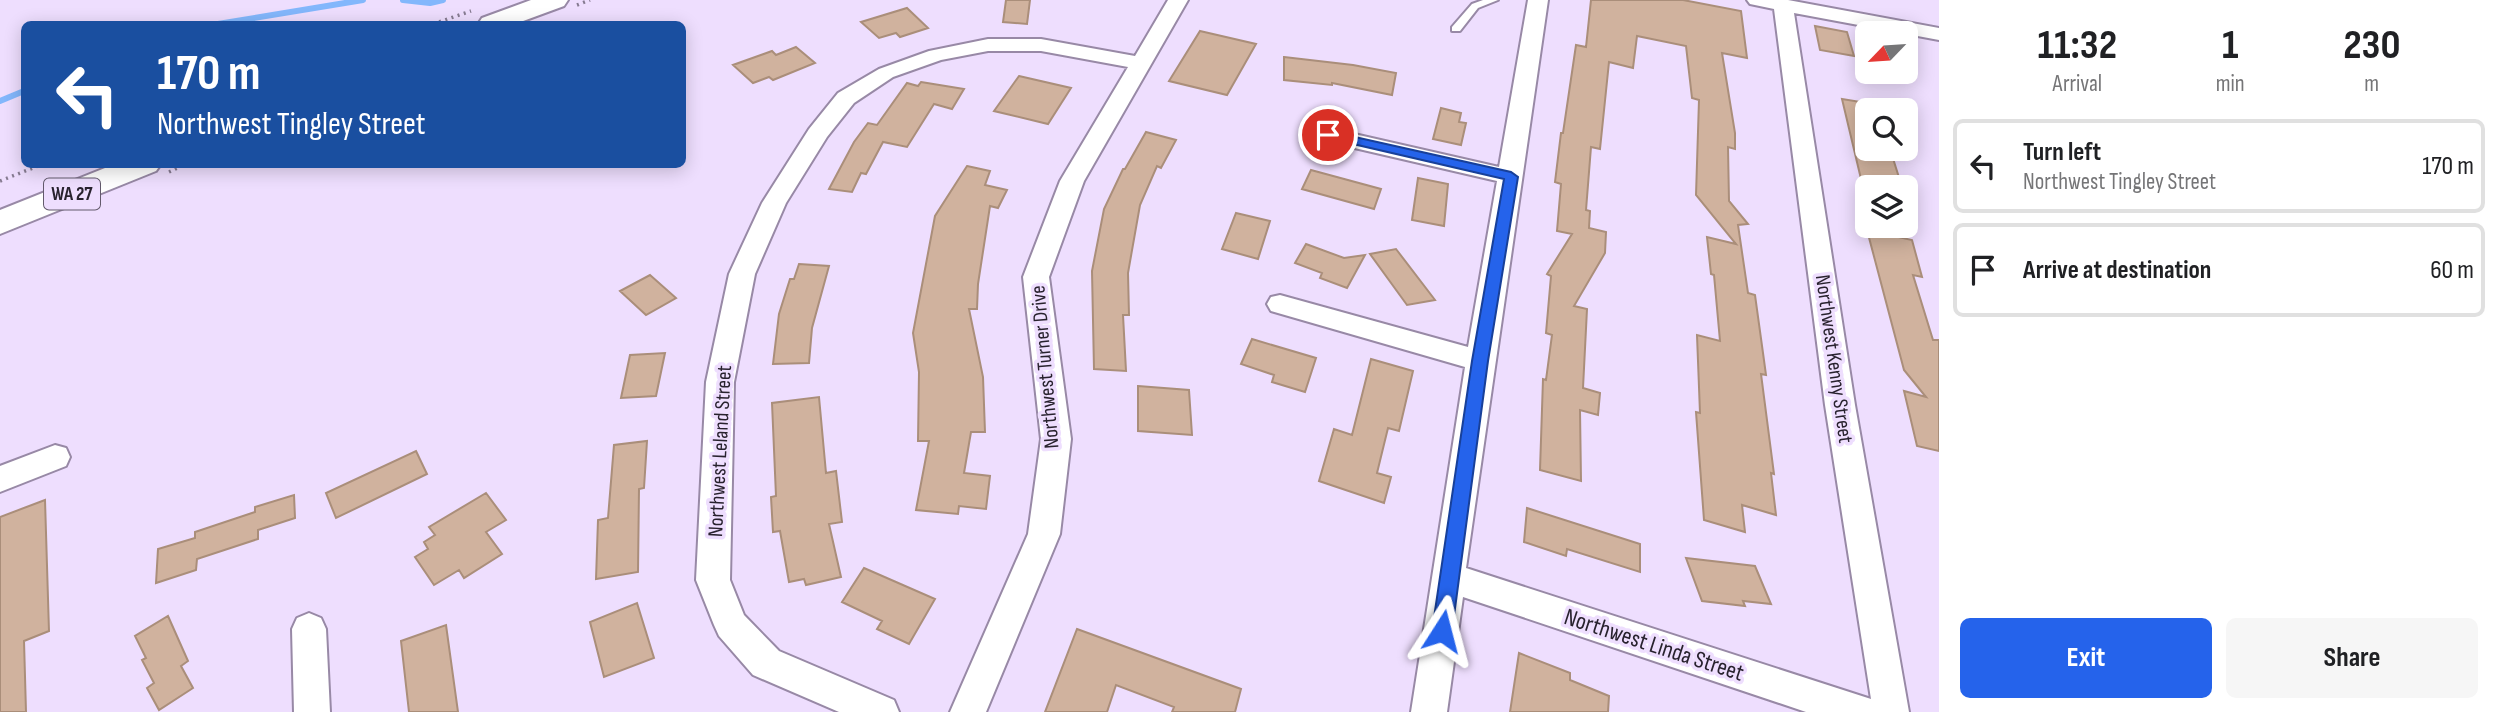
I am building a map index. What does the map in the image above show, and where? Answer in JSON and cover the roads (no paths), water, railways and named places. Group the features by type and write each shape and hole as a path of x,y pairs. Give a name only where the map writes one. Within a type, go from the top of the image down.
{"main road":[{"path":"485,16 555,0"},
{"name":"WA 27","path":"0,223 135,168"}],"street":[{"name":"Northwest Turner Drive","path":"968,712 1044,534 1056,439 1036,277 1072,181 1178,0"},
{"path":"1429,712 1451,578 1480,361 1538,0"},
{"path":"1770,2 1939,34"},
{"name":"Northwest Kenny Street","path":"1770,2 1891,712"},
{"name":"Northwest Leland Street","path":"881,712 766,663 731,625 713,580 720,382 742,274 774,203 817,134 846,98 886,73 936,55 988,46 1041,45 1140,63"},
{"path":"1328,135 1511,177"},
{"path":"1280,304 1480,361"},
{"path":"0,479 55,457"},
{"name":"Northwest Linda Street","path":"1451,578 1858,712"},
{"path":"309,629 312,712"}],"lane":[{"path":"1456,29 1475,6 1493,0"}],"waterway":[{"path":"236,21 363,0"},
{"path":"403,0 430,3 443,0"},
{"path":"0,101 21,92"}]}
